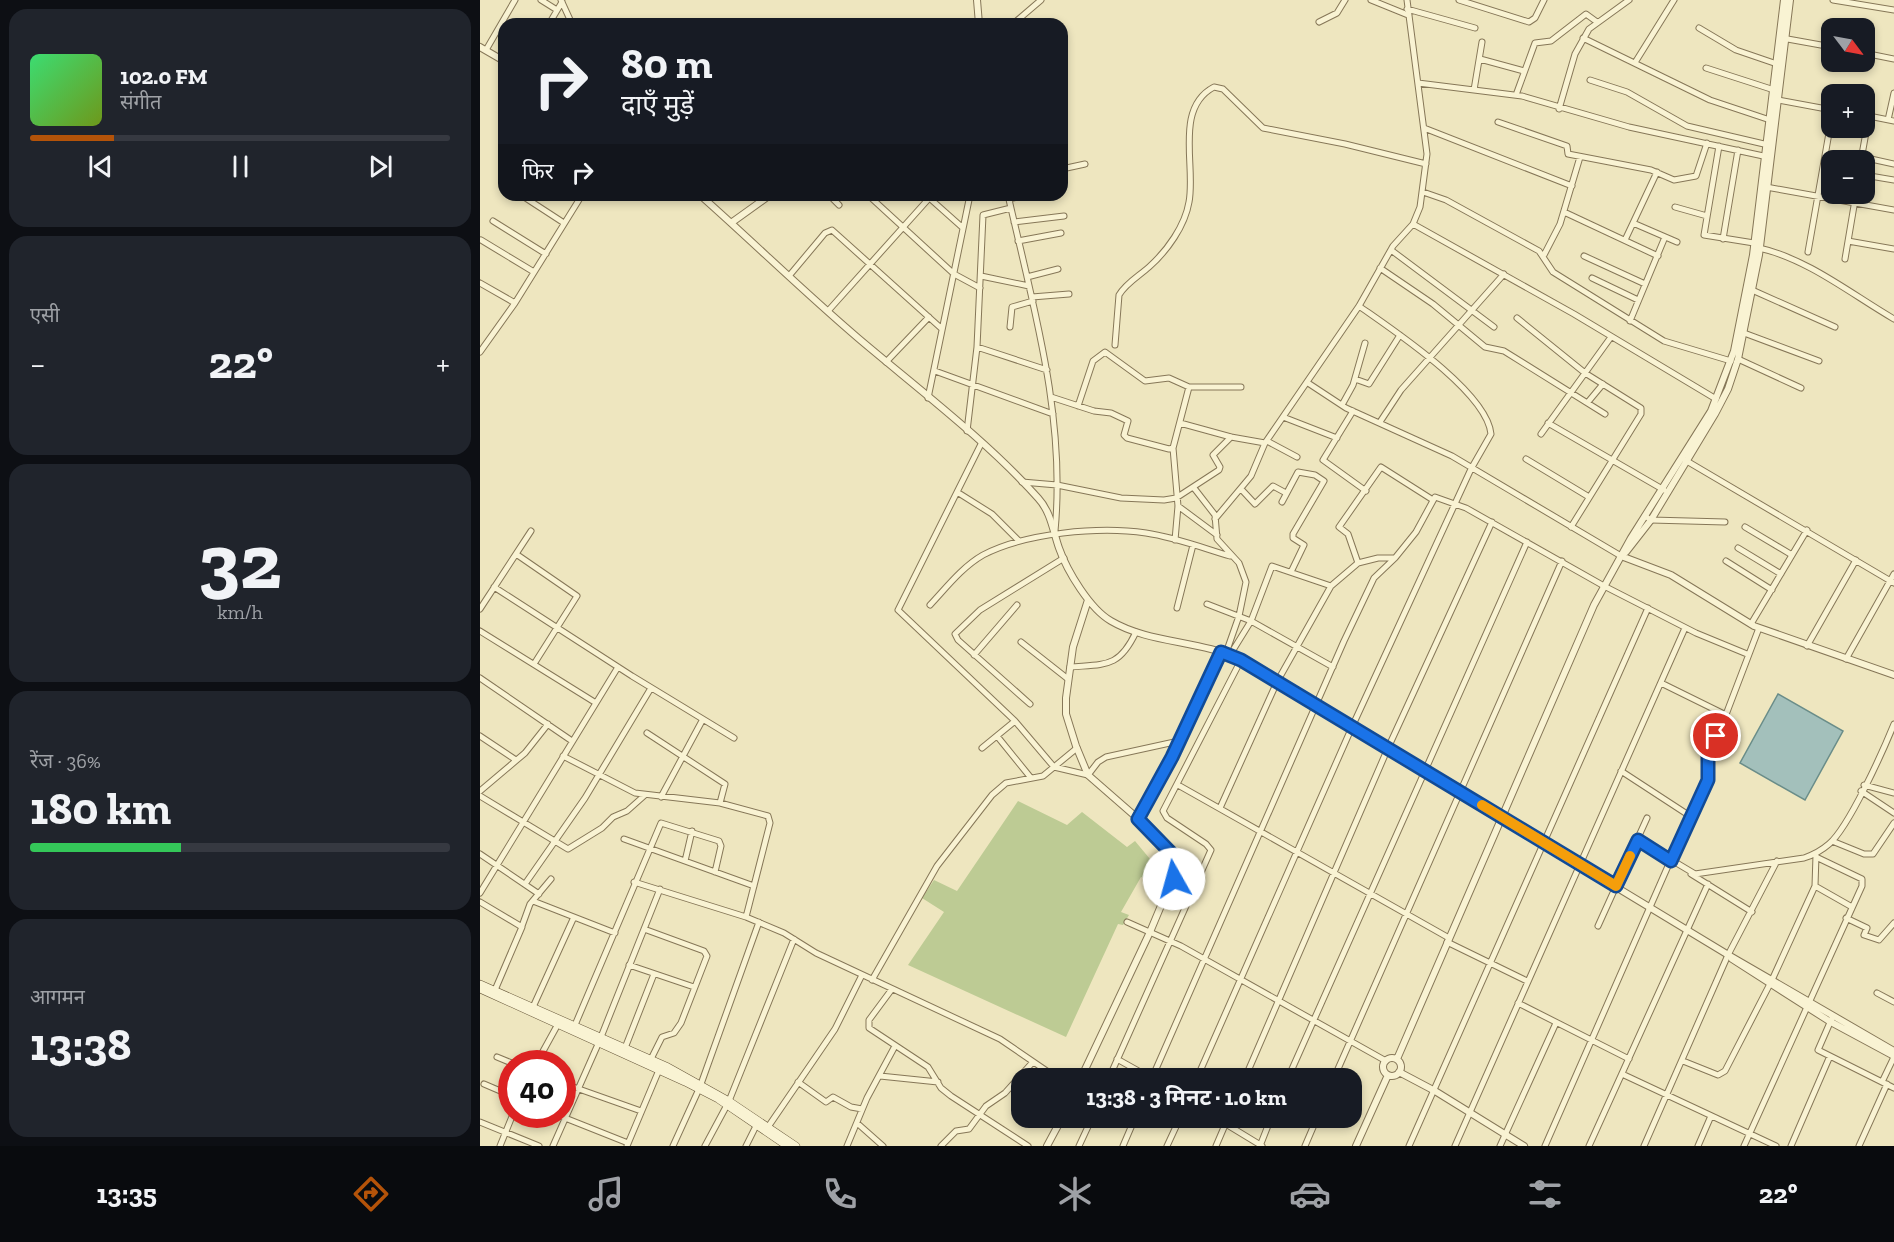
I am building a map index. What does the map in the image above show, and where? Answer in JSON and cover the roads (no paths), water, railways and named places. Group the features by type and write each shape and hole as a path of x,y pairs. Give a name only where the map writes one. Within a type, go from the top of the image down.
{"main road":[{"path":"480,984 575,1025 659,1070 700,1086"},
{"path":"480,989 558,1024 651,1059 700,1086 796,1146"},
{"path":"758,1123 777,1143 787,1146"}],"street":[{"path":"503,18 515,0"},
{"path":"541,0 557,10"},
{"path":"977,0 978,18"},
{"path":"1020,18 1041,0"},
{"path":"1319,22 1337,13 1345,0"},
{"path":"1371,0 1407,12 1475,28"},
{"path":"1215,519 1254,471 1266,442 1359,306 1391,250 1413,224 1420,207 1426,164 1424,128 1407,0"},
{"path":"1459,0 1529,22 1535,18 1544,0"},
{"path":"1559,109 1575,54 1583,38 1597,22 1611,16 1629,0"},
{"path":"1636,61 1674,0"},
{"path":"1767,157 1764,144 1777,37 1784,0"},
{"path":"1684,460 1735,360 1778,100 1790,0"},
{"path":"1833,0 1894,10"},
{"path":"552,18 561,1"},
{"path":"561,1 569,18"},
{"path":"1516,95 1535,43 1551,41 1586,14 1597,22"},
{"path":"498,25 482,49 498,58"},
{"path":"1699,28 1736,50 1774,63"},
{"path":"1777,37 1821,45"},
{"path":"1583,38 1636,61 1710,100 1767,119"},
{"path":"1474,90 1482,42"},
{"path":"1875,55 1894,59"},
{"path":"1480,59 1524,71"},
{"path":"1706,68 1771,89"},
{"path":"1590,80 1627,92 1687,126 1764,144"},
{"path":"1418,83 1516,95 1629,127 1767,157"},
{"path":"1115,345 1119,295 1165,250 1187,213 1191,188 1191,123 1199,101 1206,91 1214,87 1223,90 1263,128 1345,144 1426,164"},
{"path":"1875,117 1891,120 1894,93"},
{"path":"1778,100 1821,108"},
{"path":"1498,122 1567,146 1568,154 1657,172 1674,180 1693,178 1698,173 1707,143"},
{"path":"1424,128 1572,186"},
{"path":"1808,252 1828,138"},
{"path":"1719,146 1704,235 1754,243"},
{"path":"1723,239 1738,150"},
{"path":"1544,255 1564,212 1580,157"},
{"path":"1875,161 1894,164"},
{"path":"1068,168 1085,164"},
{"path":"1624,240 1657,172"},
{"path":"1875,177 1894,180"},
{"path":"1763,186 1821,197"},
{"path":"1397,1059 1604,586 1645,516 1665,490 1728,389 1744,333 1760,248 1763,186"},
{"path":"1423,192 1446,200 1544,255 1553,272 1670,344 1735,360 1801,388"},
{"path":"530,201 564,223"},
{"path":"480,352 515,303 578,201"},
{"path":"707,201 828,311 968,431 1040,500 1051,519 1064,558 1088,600 1111,621 1136,632 1225,653 1241,660 1894,1056 1859,1146"},
{"path":"731,223 762,201"},
{"path":"835,201 839,205"},
{"path":"875,201 954,274 980,288"},
{"path":"828,311 925,201"},
{"path":"934,201 963,228"},
{"path":"928,398 969,201"},
{"path":"1009,201 1033,299 1051,397 1057,485 1055,533"},
{"path":"1845,259 1854,204"},
{"path":"1860,204 1894,210"},
{"path":"1675,207 1707,216"},
{"path":"968,431 977,346 983,215 1011,208"},
{"path":"1564,212 1658,256"},
{"path":"1014,222 1064,216"},
{"path":"493,221 546,254"},
{"path":"1633,223 1677,242"},
{"path":"1413,224 1504,274 1716,399"},
{"path":"789,276 829,229 835,231 942,329"},
{"path":"1018,241 1061,232"},
{"path":"1630,321 1665,237"},
{"path":"481,240 534,272"},
{"path":"1848,241 1894,249"},
{"path":"1760,248 1778,252 1801,264 1894,319"},
{"path":"1391,250 1494,327"},
{"path":"1584,256 1646,284"},
{"path":"1380,268 1433,304 1485,348 1504,351 1605,414"},
{"path":"1027,277 1058,269"},
{"path":"1380,422 1397,395 1504,274"},
{"path":"981,276 1029,286"},
{"path":"1592,278 1638,300"},
{"path":"480,283 515,303"},
{"path":"1752,290 1835,327"},
{"path":"1010,327 1012,307 1033,299 1070,294"},
{"path":"1201,1068 1352,727 1471,469 1491,434 1466,391 1430,358 1359,306"},
{"path":"886,362 929,317"},
{"path":"1517,318 1585,373 1639,406 1642,411 1570,526"},
{"path":"1744,333 1819,361"},
{"path":"1355,380 1369,384 1400,335"},
{"path":"1541,434 1611,337"},
{"path":"1342,405 1355,380 1365,344"},
{"path":"977,346 1047,370"},
{"path":"1078,406 1093,361 1105,352 1140,378 1156,381 1169,378 1189,387 1241,387"},
{"path":"935,371 1053,414"},
{"path":"1308,382 1353,411 1445,452 1622,556 1671,575 1751,624 1807,646 1894,675"},
{"path":"1588,402 1603,384"},
{"path":"1175,540 1178,506 1173,448 1189,387"},
{"path":"1051,397 1111,413 1126,420 1129,423 1124,435 1127,438 1173,448"},
{"path":"1353,411 1324,457 1324,463 1366,491"},
{"path":"1283,417 1337,438"},
{"path":"1180,423 1231,437 1266,442 1297,457"},
{"path":"1548,423 1665,490"},
{"path":"1020,482 1057,485 1121,498 1155,500 1176,498 1219,470 1220,467 1213,455 1231,437"},
{"path":"981,444 898,610 1015,721 1054,767 1088,775"},
{"path":"1526,459 1589,497"},
{"path":"1684,460 1808,530 1892,582"},
{"path":"1358,563 1348,534 1339,527 1383,467 1433,500"},
{"path":"1282,502 1298,472 1315,475 1324,481 1293,534 1293,537 1304,545 1291,572"},
{"path":"1241,489 1257,504 1270,487 1286,493"},
{"path":"1138,819 1225,653 1239,616 1246,582 1239,563 1220,543 1215,519 1194,488"},
{"path":"1622,556 1652,520 1665,490"},
{"path":"957,492 992,514 1019,541"},
{"path":"1156,1068 1374,578 1395,558 1416,532 1433,500 1437,497 1492,522 1604,586 1685,628 1747,654"},
{"path":"1178,506 1217,535"},
{"path":"1645,516 1652,520 1725,522"},
{"path":"1249,1068 1388,748 1492,522"},
{"path":"1745,527 1792,555"},
{"path":"1751,624 1808,530"},
{"path":"480,609 531,531"},
{"path":"930,605 968,566 983,556 1019,541 1055,533 1132,532 1175,540 1230,556"},
{"path":"1292,1068 1527,542"},
{"path":"1177,608 1193,545"},
{"path":"1737,549 1781,574"},
{"path":"516,554 577,594 534,664"},
{"path":"1030,704 955,637 957,632 989,604 1064,558"},
{"path":"1220,808 1277,682 1331,586 1358,563 1378,558 1395,558"},
{"path":"1807,646 1856,560"},
{"path":"1338,1068 1562,561"},
{"path":"1726,561 1772,590"},
{"path":"1225,653 1251,621 1270,568 1274,566 1331,586"},
{"path":"1846,659 1892,582 1894,573"},
{"path":"494,588 618,668 734,738"},
{"path":"1086,1068 1150,933 1178,865 1174,856 1138,819 1088,775 1077,748 1066,714 1068,679 1073,647 1088,600"},
{"path":"1207,604 1251,621 1333,667"},
{"path":"974,655 1017,605"},
{"path":"1409,1146 1492,964 1648,608"},
{"path":"1455,1146 1685,628"},
{"path":"1545,1146 1708,780 1708,752 1726,716 1747,654 1759,628"},
{"path":"480,631 596,703"},
{"path":"1070,667 1116,661 1125,653 1136,632"},
{"path":"1021,642 1068,679"},
{"path":"1113,1068 1210,850 1206,844 1164,815 1165,806 1178,785 1241,660"},
{"path":"480,893 618,668"},
{"path":"480,678 572,741"},
{"path":"1660,683 1726,716"},
{"path":"525,884 598,776 651,688"},
{"path":"661,797 703,719"},
{"path":"982,748 1015,721"},
{"path":"480,791 516,760 548,724"},
{"path":"1690,873 1816,855 1843,828 1894,724"},
{"path":"647,733 725,784 720,803"},
{"path":"480,736 516,760"},
{"path":"997,736 1030,778"},
{"path":"1088,775 1098,762 1106,757 1179,741"},
{"path":"872,980 930,878 954,843 1001,786 1043,776 1077,748"},
{"path":"563,756 598,776 645,795 720,803 770,818 746,917"},
{"path":"1621,771 1690,816"},
{"path":"1178,785 1407,913 1448,940 1527,981"},
{"path":"1863,788 1894,793"},
{"path":"1863,788 1894,813"},
{"path":"480,796 555,842 571,849 602,828 615,816 627,811 645,795"},
{"path":"1598,926 1647,818"},
{"path":"575,1025 661,823 692,831 721,843 715,872"},
{"path":"1832,841 1864,854 1873,854 1894,823"},
{"path":"685,861 692,831"},
{"path":"624,839 754,886"},
{"path":"1638,840 1752,912"},
{"path":"480,854 539,894"},
{"path":"1683,1061 1718,1075 1722,1074 1771,982 1815,886 1816,855"},
{"path":"1744,1146 1862,886 1862,879 1816,855"},
{"path":"1644,1146 1729,956 1777,861"},
{"path":"495,990 533,901 551,879"},
{"path":"634,882 759,922 816,953 1000,1039 1041,1068"},
{"path":"1589,1146 1685,929 1708,884"},
{"path":"1815,886 1852,907"},
{"path":"641,1111 577,1089 600,1040 660,889"},
{"path":"533,901 615,933"},
{"path":"480,902 522,926"},
{"path":"533,1007 573,917"},
{"path":"1846,918 1867,928 1864,935 1879,940 1894,922"},
{"path":"673,1146 700,1086 759,922"},
{"path":"1127,922 1205,959 1386,1061 1397,1059"},
{"path":"644,929 706,952 707,958 681,1023 674,1033 662,1037 651,1059"},
{"path":"705,1146 728,1103 794,939"},
{"path":"629,965 694,987"},
{"path":"625,1048 654,974"},
{"path":"768,1127 835,1029 862,975"},
{"path":"892,989 867,1026 928,1067 951,1096 1028,1146"},
{"path":"1877,993 1894,1002"},
{"path":"1518,1003 1629,1059"},
{"path":"1832,1019 1894,1051"},
{"path":"1832,1019 1817,1047 1830,1056 1894,1088"},
{"path":"1500,1146 1556,1023"},
{"path":"544,1050 558,1024"},
{"path":"847,1146 862,1109 895,1046"},
{"path":"1791,1146 1830,1056"},
{"path":"1117,1059 1134,1068"},
{"path":"1397,1059 1401,1065 1399,1072"},
{"path":"1386,1061 1384,1068 1388,1075"},
{"path":"941,1146 956,1131 967,1130 989,1103 1005,1093 1032,1063"},
{"path":"576,1124 627,1145 659,1070"},
{"path":"1388,1075 1399,1072 1435,1091 1524,1146"},
{"path":"1622,1074 1776,1146"},
{"path":"1356,1146 1388,1075"},
{"path":"880,1076 938,1082"},
{"path":"798,1082 825,1102 833,1097 851,1107 862,1109"},
{"path":"484,1084 498,1090"},
{"path":"1698,1146 1711,1116"},
{"path":"480,1122 539,1146"},
{"path":"746,1146 758,1123"},
{"path":"857,1123 883,1146"},
{"path":"500,1146 508,1128"},
{"path":"553,1146 561,1128"},
{"path":"1047,1146 1057,1128"},
{"path":"1079,1146 1087,1128"},
{"path":"1123,1146 1131,1128"},
{"path":"1167,1146 1175,1128"},
{"path":"1216,1146 1224,1128"},
{"path":"1237,1128 1261,1146 1267,1128"},
{"path":"1305,1146 1313,1128"}],"water":[{"path":"1778,694 1843,731 1805,800 1740,763"}]}
